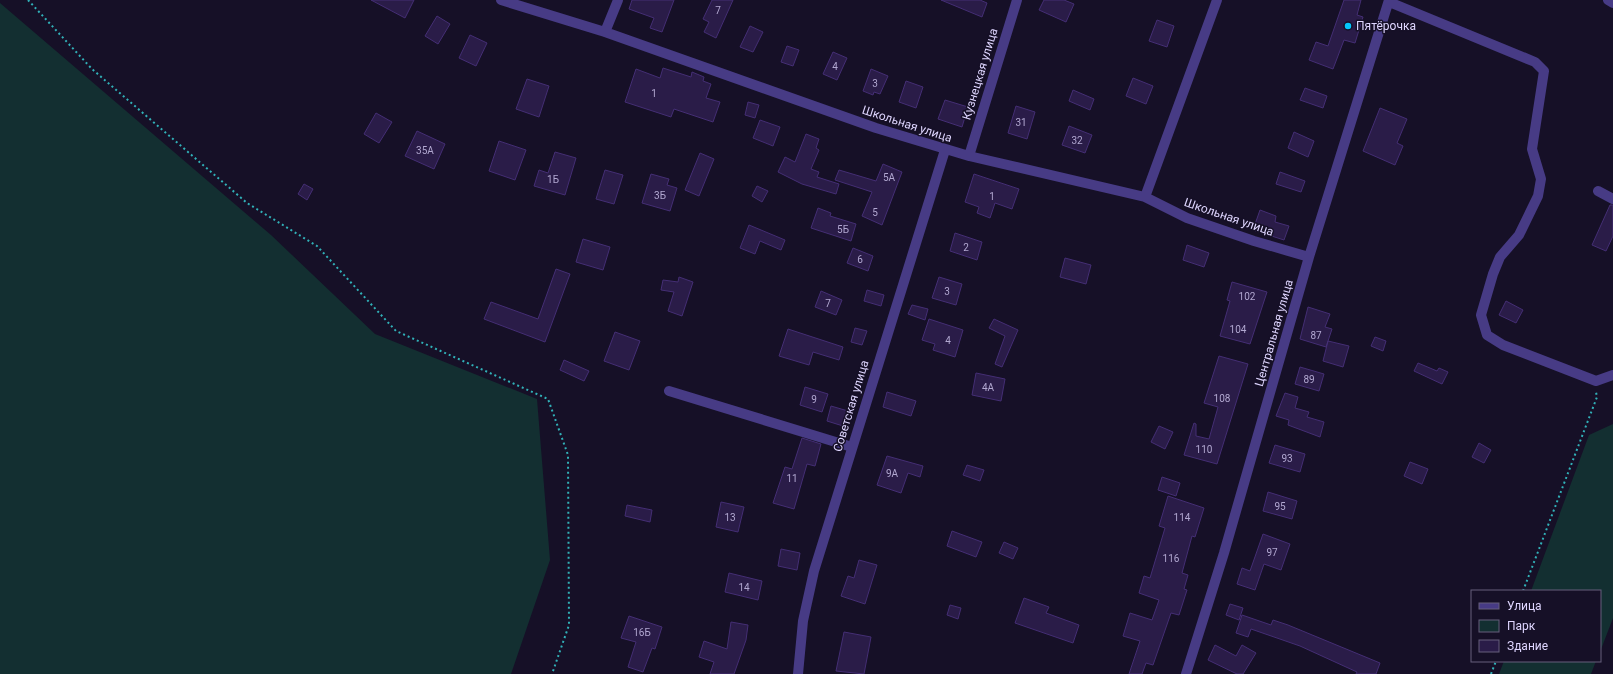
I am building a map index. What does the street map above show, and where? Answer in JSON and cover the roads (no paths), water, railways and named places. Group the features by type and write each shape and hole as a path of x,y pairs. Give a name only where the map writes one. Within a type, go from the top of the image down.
{"street":[{"name":"Школьная улица","path":"501,0 605,32 876,128 945,150 1145,197 1187,218 1254,241 1309,257"},
{"path":"605,32 618,0"},
{"name":"Кузнецкая улица","path":"969,156 1017,0"},
{"path":"1145,197 1217,0"},
{"path":"1608,0 1613,3"},
{"path":"1389,1 1535,62 1544,71 1532,148 1542,179 1538,196 1519,235 1500,257 1493,274 1481,315 1487,335 1503,345 1596,381 1613,375"},
{"name":"Центральная улица","path":"1186,674 1224,552 1309,257 1389,1"},
{"name":"Советская улица","path":"798,674 803,621 814,571 945,150"},
{"path":"1598,191 1613,199"},
{"path":"669,391 852,447"}],"place":[{"name":"Пятёрочка","path":"1348,26"}]}
